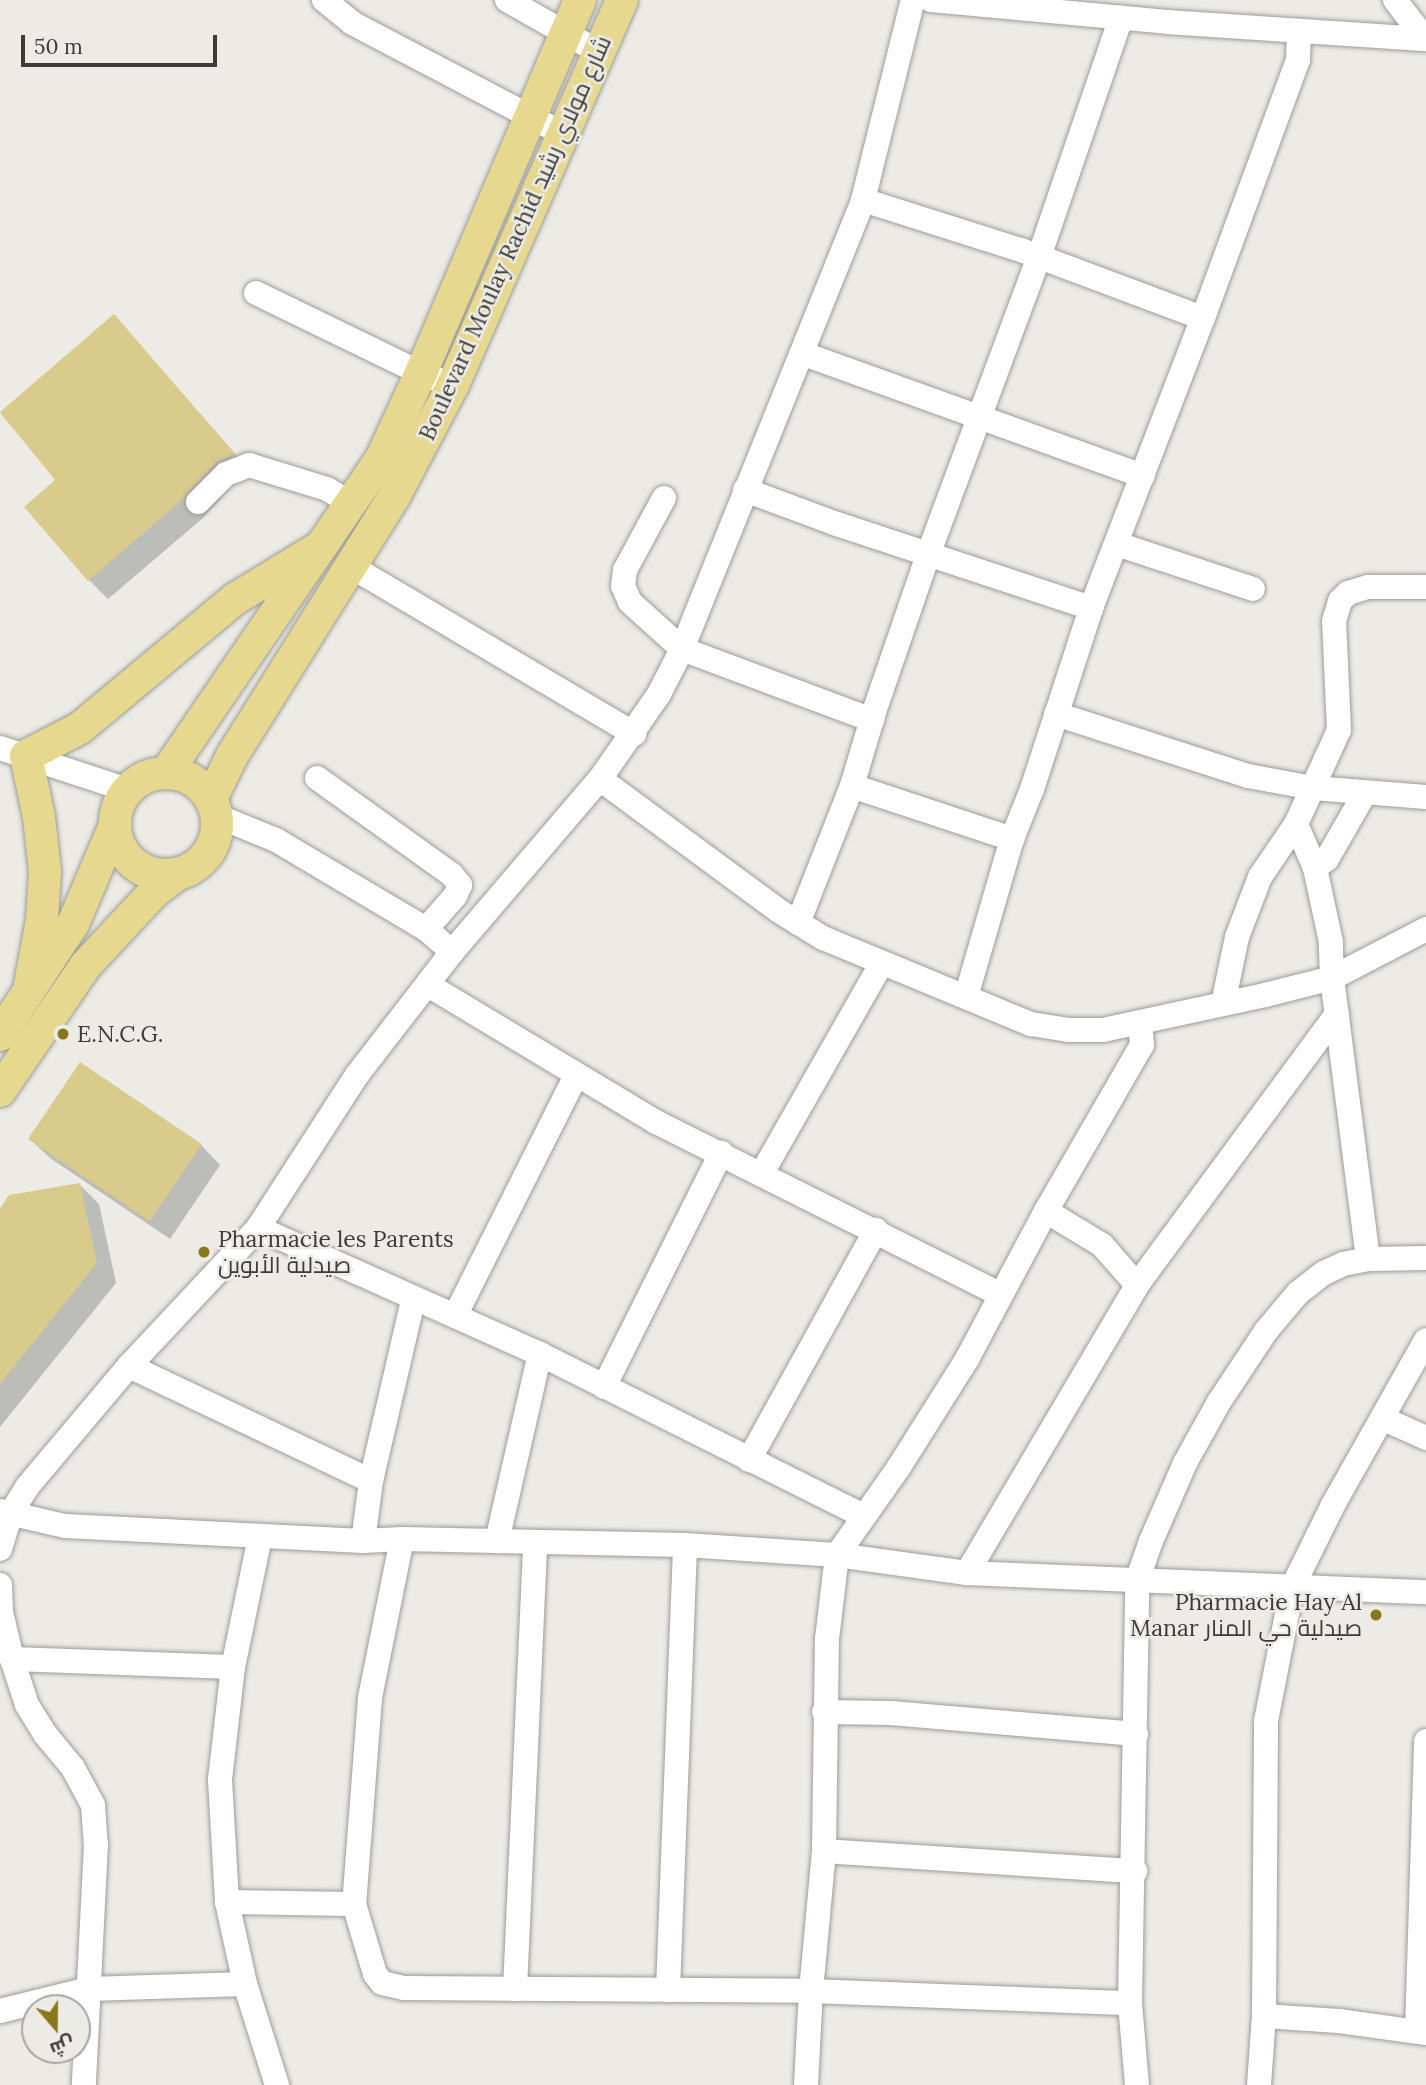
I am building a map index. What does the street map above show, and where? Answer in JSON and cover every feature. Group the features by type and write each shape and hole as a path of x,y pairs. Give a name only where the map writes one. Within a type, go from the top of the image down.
{"main road":[{"name":"Boulevard Moulay Rachid شارع مولاي رشيد","path":"166,773 382,457 422,373 580,0"},
{"name":"Boulevard Moulay Rachid شارع مولاي رشيد","path":"214,808 232,756 395,495 453,385 622,0"},
{"path":"29,990 42,920 45,872 41,827 13,752 80,728 235,599 322,546"},
{"path":"0,1091 86,965 154,892 179,873 196,866 209,852 216,835 214,808 200,785 184,776 166,773 152,775 128,790 118,807 115,825 73,923 2,1027"},
{"path":"115,825 122,849 133,863 155,874 179,873"}],"street":[{"path":"324,0 352,23 563,134"},
{"path":"507,0 599,52"},
{"path":"0,1549 6,1512 129,1366 258,1228 357,1075 452,952 600,779 634,734 682,649 745,489 804,354 863,200 913,0"},
{"path":"931,0 1121,18 1426,39"},
{"path":"1395,0 1426,39"},
{"path":"798,923 852,786 928,555 1039,257 1121,18"},
{"path":"966,997 1012,839 1091,608 1203,318 1298,60 1299,31"},
{"path":"863,200 1039,257 1203,318"},
{"path":"256,293 422,373 453,385"},
{"path":"804,354 1143,475"},
{"path":"198,502 226,474 249,466 327,488 352,504"},
{"path":"745,489 928,555 1091,608"},
{"path":"664,498 625,570 624,586 630,602 682,649 872,720"},
{"path":"1117,544 1253,589"},
{"path":"352,567 634,734"},
{"path":"1223,1004 1237,937 1260,877 1296,824 1339,730 1334,621 1340,601 1348,593 1368,587 1426,587"},
{"path":"1056,714 1248,776 1313,788 1426,797"},
{"path":"13,752 128,790"},
{"path":"317,778 452,875 460,885 455,896 426,929"},
{"path":"600,779 798,923 823,937 1031,1024 1070,1030 1103,1030 1332,978 1426,929"},
{"path":"852,786 1012,839"},
{"path":"1315,868 1327,859 1365,793"},
{"path":"214,808 276,840 426,929 452,952"},
{"path":"1296,824 1315,868 1331,942 1332,978 1368,1259"},
{"path":"762,1172 882,962"},
{"path":"428,985 656,1122 762,1172 1001,1295"},
{"path":"967,1573 1137,1285 1337,1014"},
{"path":"806,2085 811,1991 824,1851 827,1639 837,1555 933,1415 1142,1045 1140,1022"},
{"path":"455,1316 576,1075"},
{"path":"604,1387 721,1153"},
{"path":"1046,1211 1102,1245 1137,1285"},
{"path":"258,1228 413,1300 540,1354 863,1516"},
{"path":"749,1460 876,1230"},
{"path":"1137,2085 1130,2003 1135,1871 1137,1581 1185,1463 1219,1402 1266,1331 1298,1293 1324,1273 1368,1259 1426,1258"},
{"path":"363,1541 371,1481 413,1300"},
{"path":"1259,2085 1264,2016 1266,1721 1292,1587 1334,1505 1426,1340"},
{"path":"497,1541 540,1354"},
{"path":"129,1366 371,1481"},
{"path":"1384,1419 1426,1438"},
{"path":"6,1512 65,1526 260,1537 685,1545 837,1555 967,1573 1426,1592"},
{"path":"260,1537 233,1667 220,1780 228,1902 245,1984 277,2085"},
{"path":"402,1539 370,1698 354,1904 375,1974 382,1983 404,1988 811,1991 1130,2003"},
{"path":"515,1989 535,1543"},
{"path":"668,1990 685,1545"},
{"path":"0,1585 1,1612 27,1705 45,1734 73,1768 93,1805 96,1844 84,2085"},
{"path":"12,1659 233,1667"},
{"path":"824,1712 891,1713 1136,1734"},
{"path":"1264,2016 1422,2032 1426,1741"},
{"path":"824,1851 1135,1871"},
{"path":"228,1902 354,1904"},
{"path":"0,2011 89,1989 245,1984"}],"building":[{"path":"114,314 235,454 215,463 184,498 88,581 24,507 55,480 0,412"},
{"path":"80,1062 202,1144 150,1221 28,1139"},
{"path":"80,1183 97,1263 0,1384 0,1209 9,1195"}],"place":[{"name":"E.N.C.G.","path":"63,1034"},
{"name":"Pharmacie les Parents صيدلية الأبوين","path":"204,1252"},
{"name":"Pharmacie Hay Al Manar صيدلية حي المنار","path":"1376,1615"}]}
